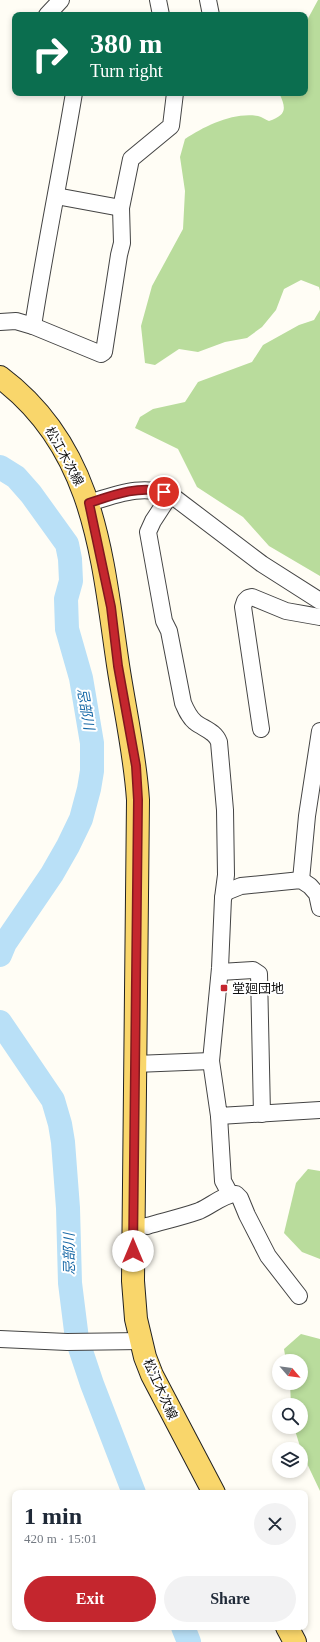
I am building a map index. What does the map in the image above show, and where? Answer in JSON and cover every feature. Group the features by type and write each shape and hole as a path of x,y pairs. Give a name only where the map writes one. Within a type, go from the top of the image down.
{"main road":[{"name":"松江木次線","path":"0,377 24,395 45,420 61,443 74,466 89,503 111,607 118,666 136,766 138,808 133,1281 136,1319 141,1341 157,1387 212,1490"},
{"path":"288,1630 295,1642"}],"street":[{"path":"50,12 61,0"},
{"path":"158,0 160,12"},
{"path":"208,0 210,12"},
{"path":"33,326 73,96"},
{"path":"0,322 16,321 33,326 101,354 104,352 122,243 121,208 131,158 171,126 175,96"},
{"path":"56,196 121,208"},
{"path":"89,503 133,490 157,490 170,495 262,564 320,601"},
{"path":"170,495 153,521 148,532 164,621 169,631 183,703 187,713 194,722 216,735 220,742 225,817 226,875 223,898 220,972 211,1062 219,1116 223,1181 230,1194"},
{"path":"261,729 243,607 244,602 248,598 252,597 286,611 320,617"},
{"path":"301,880 305,836 320,731"},
{"path":"223,898 226,892 241,886 301,880 310,886 317,894 320,908"},
{"path":"220,972 253,970 259,974 262,1114"},
{"path":"135,1064 211,1062"},
{"path":"219,1116 320,1110"},
{"path":"147,1226 198,1211 230,1194 236,1194 240,1198 268,1256 299,1296"},
{"path":"0,1339 67,1342 141,1341"}],"green space":[{"path":"318,0 320,0 320,291 319,287 301,280 284,289 276,310 262,327 247,338 225,342 198,352 179,349 155,365 145,363 141,326 152,286 183,229 185,191 180,157 185,139 201,129 229,118 249,115 258,116 269,121 275,119 282,114 284,107 280,96 308,96 308,18"},
{"path":"320,310 320,576 269,546 243,517 197,487 178,449 135,428 140,417 153,409 185,402 198,382 252,362 263,345 299,325 314,320"},
{"path":"308,1169 320,1171 320,1259 302,1252 284,1233 296,1183"},
{"path":"301,1334 320,1339 320,1491 308,1466 308,1442 299,1442 296,1434 308,1434 308,1398 291,1398 290,1390 308,1390 308,1354 285,1354 284,1349"}],"waterway":[{"name":"忌部川","path":"0,467 16,477 31,494 67,544 70,559 71,581 66,599 67,629 81,678 92,743 92,771 81,819 52,874 5,943 0,955"},
{"name":"忌部川","path":"0,1022 53,1100 60,1124 63,1142 68,1208 70,1283 77,1339 92,1384 133,1490"},
{"name":"忌部川","path":"184,1630 189,1642"}],"place":[{"name":"堂廻団地","path":"224,988"}],"route":[{"path":"133,1251 138,800 136,766 118,666 111,607 89,503 133,490 157,490 164,492"}]}
